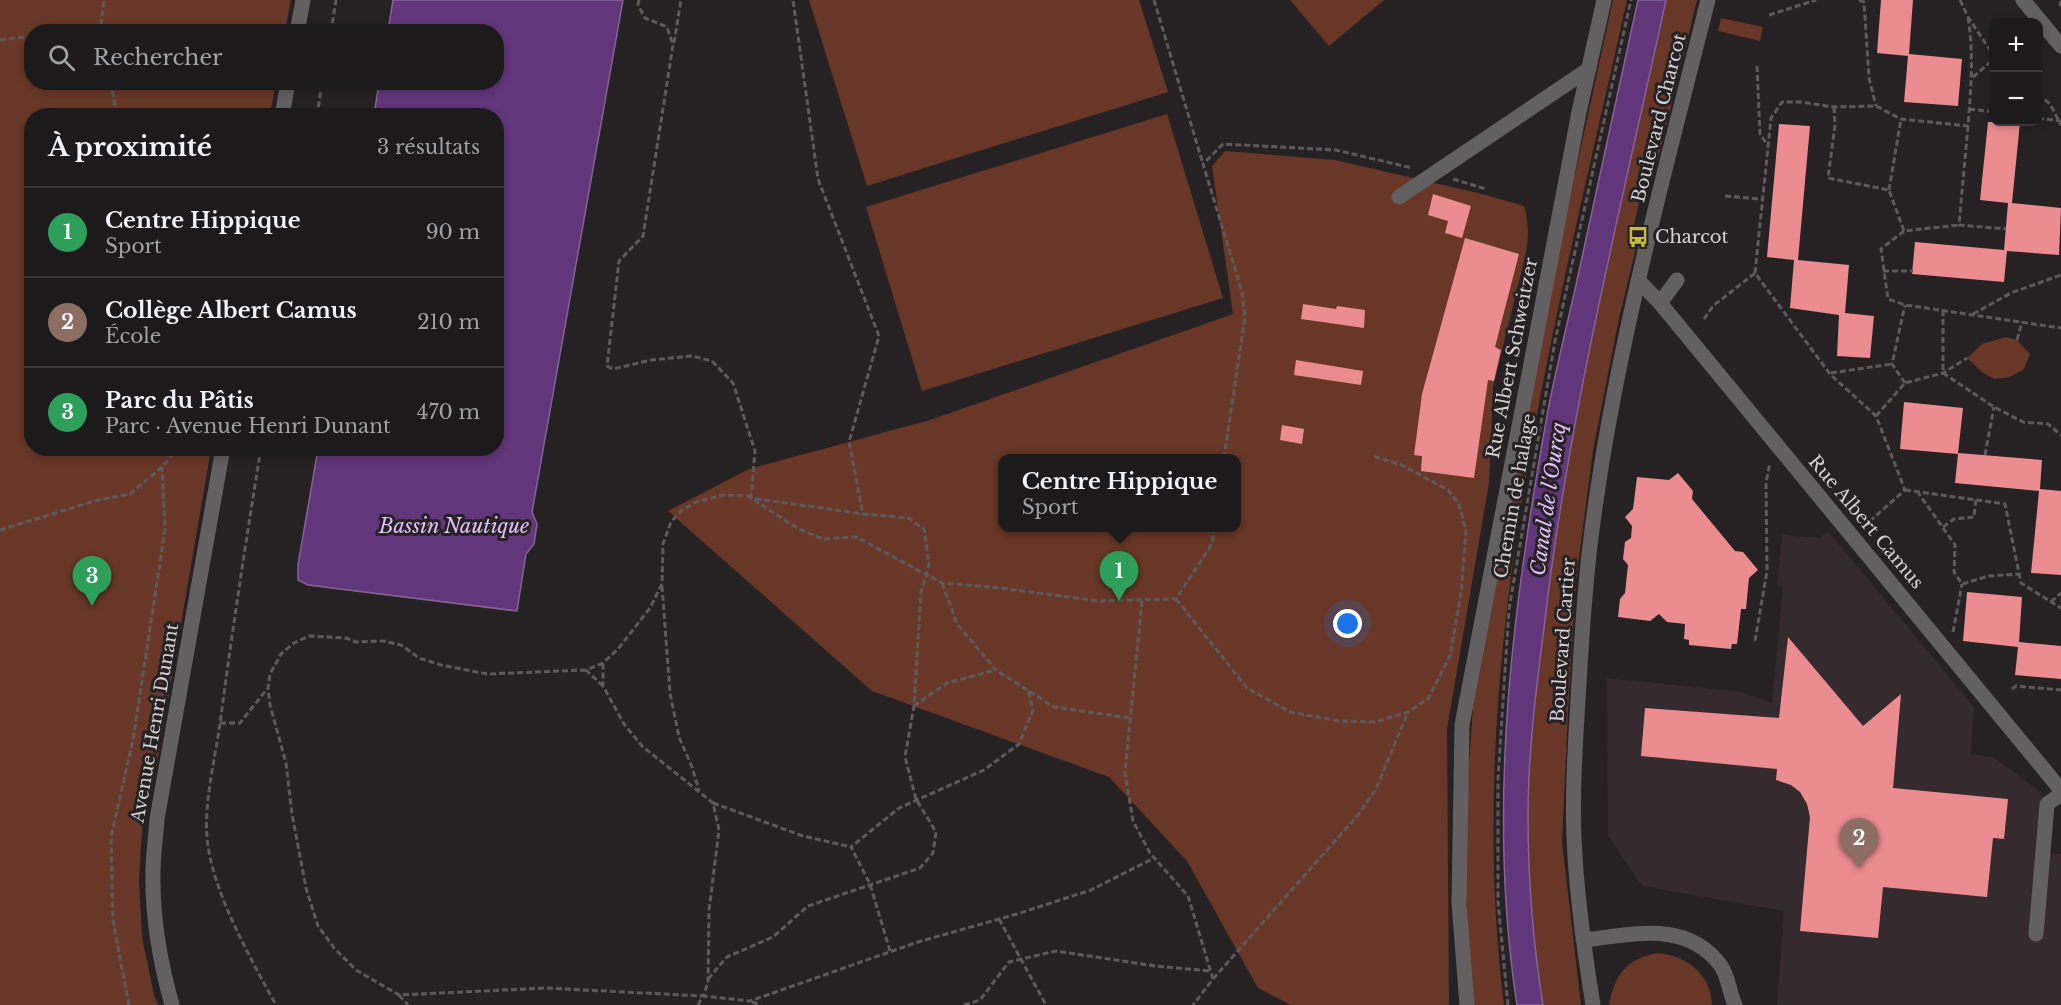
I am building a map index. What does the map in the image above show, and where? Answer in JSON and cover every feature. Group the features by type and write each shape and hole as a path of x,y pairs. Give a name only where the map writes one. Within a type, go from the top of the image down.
{"street":[{"path":"298,24 303,0"},
{"name":"Rue Albert Schweitzer","path":"1467,1005 1459,903 1462,725 1588,69 1604,0"},
{"name":"Boulevard Charcot","path":"1639,281 1708,0"},
{"path":"2023,0 2061,46"},
{"path":"1399,197 1588,69"},
{"path":"283,108 287,90"},
{"path":"1660,303 1677,280"},
{"name":"Rue Albert Camus","path":"1639,281 1660,303 1678,337 1744,415 1773,440 2061,792"},
{"name":"Boulevard Cartier","path":"1593,1005 1583,940 1574,838 1574,775 1584,613 1592,531 1604,454 1639,281"},
{"name":"Avenue Henri Dunant","path":"172,1005 156,932 153,871 157,819 222,456"},
{"path":"2036,934 2048,804 2061,792"},
{"path":"1583,940 1642,934 1678,935 1706,949 1721,967 1729,982 1733,1003"}],"path":[{"path":"101,24 104,0"},
{"path":"332,24 336,0"},
{"path":"639,0 638,5 645,18 667,27 673,45"},
{"path":"681,0 643,236 619,261 607,366 613,369 651,360 692,356 712,361 733,383 755,451 751,498"},
{"path":"793,0 818,179 879,336 849,442 863,514"},
{"path":"1154,0 1242,292 1245,317 1225,454"},
{"name":"Chemin de halage","path":"1508,1005 1498,902 1498,779 1509,609 1555,341 1631,0"},
{"path":"1769,15 1816,0"},
{"path":"1859,0 1864,2 1869,78 1876,106"},
{"path":"1960,0 1989,50"},
{"path":"2060,6 2061,1"},
{"path":"1959,225 1973,77 1972,42 1968,16"},
{"path":"0,40 24,37"},
{"path":"1973,77 1989,63"},
{"path":"1757,66 1761,134 1768,146"},
{"path":"112,90 116,108"},
{"path":"318,108 321,90"},
{"path":"2043,98 2050,104 2060,122"},
{"path":"1905,490 1876,416 1830,374 1755,273 1771,118 1782,102 1801,102 1834,107 1876,106 1901,119 1968,126"},
{"path":"1834,107 1835,124 1828,178 1889,190"},
{"path":"1970,109 1989,111"},
{"path":"1901,119 1889,190 1904,231"},
{"path":"2043,119 2060,122"},
{"path":"1203,164 1223,144 1336,150 1486,189"},
{"path":"1725,196 1763,199"},
{"path":"2006,229 1959,225 1904,231 1881,249 1888,299 1905,305 2061,328"},
{"path":"1883,271 1912,271"},
{"path":"1704,319 1713,306 1755,273"},
{"path":"1973,314 2011,293 2061,275"},
{"path":"1905,305 1892,364 1905,383"},
{"path":"1943,310 1943,373"},
{"path":"2017,340 2022,322"},
{"path":"1876,416 1905,383 1943,373 1967,358"},
{"path":"1830,374 1892,364"},
{"path":"1943,373 1994,407 2023,422 2048,424 2061,435"},
{"path":"1985,455 1994,407"},
{"path":"1755,641 1767,571 1766,482 1773,440"},
{"path":"0,530 98,500 130,494 172,456"},
{"path":"260,456 238,587 207,822 207,837 211,859 231,917 276,1005"},
{"path":"1176,599 1246,688 1290,712 1340,721 1375,722 1408,712 1428,699 1450,656 1461,593 1466,531 1459,504 1449,490 1402,465 1372,456"},
{"path":"129,1005 113,921 111,837 133,740 165,530 162,467"},
{"path":"1871,520 1905,490 2005,504 2021,583 2061,608"},
{"path":"1917,491 1954,545 1954,572 1962,584 1952,639"},
{"path":"699,790 679,737 670,693 662,584 663,544 671,522 682,510 698,501 725,495 908,518 924,529 929,565 921,592 914,706 905,757 916,800 936,832 933,852 920,868 808,906 773,937 727,957 708,980"},
{"path":"751,498 797,528 822,539 856,537 942,583 1098,601 1176,599"},
{"path":"1943,527 1954,519 1974,517 1976,499"},
{"path":"1176,599 1212,544 1214,532"},
{"path":"1962,584 1989,576 2019,574"},
{"path":"942,583 957,624 996,670 1054,707 1130,718"},
{"path":"408,1005 399,995 356,970 335,950 318,926 306,888 292,814 286,763 274,726 268,688 270,674 281,654 294,643 309,636 346,638 357,642 383,641 401,645 419,658 441,666 487,674 586,670 603,663 618,649 650,608 662,584"},
{"path":"2051,602 2061,593"},
{"path":"1142,601 1125,772 1126,782 1134,821 1154,858 1188,896 1213,979"},
{"path":"603,663 603,686"},
{"path":"586,670 603,686 624,724 642,746 713,803 803,836 851,847 870,884 890,952"},
{"path":"914,706 947,683 996,670"},
{"path":"2012,689 2016,686 2061,690"},
{"path":"220,723 240,723 268,688"},
{"path":"851,847 899,808 984,770 1019,744 1033,710 1028,691"},
{"path":"1193,1005 1213,979 1358,815 1376,789 1408,712"},
{"path":"698,1005 708,980 709,910 719,830 713,803"},
{"path":"750,1001 890,952 1091,890 1154,858"},
{"path":"999,919 1046,1005"},
{"path":"964,1005 980,1000 1010,962 1056,951 1155,966 1211,971"},
{"path":"399,995 546,988 703,996 750,1001 761,1005"}],"shaded area":[{"path":"0,0 291,0 286,24 24,24 24,90 275,90 271,108 24,108 24,456 210,456 157,764 143,814 139,880 142,937 158,1005 0,1005"},
{"path":"809,0 1139,0 1168,92 867,186"},
{"path":"1290,0 1384,0 1329,46"},
{"path":"1613,0 1627,0 1545,373 1522,498 1505,624 1495,751 1494,878 1504,1005 1473,1005 1463,850 1473,707 1545,312"},
{"path":"1666,0 1697,0 1655,171 1647,169 1629,246 1636,248 1619,318 1593,450 1576,581 1562,842 1581,1005 1543,1005 1532,911 1528,793 1543,633 1553,553 1580,394"},
{"path":"1721,18 1763,27 1760,41 1718,31"},
{"path":"1167,114 1223,298 922,391 866,207"},
{"path":"1225,151 1335,160 1524,206 1528,238 1493,387 1489,483 1447,729 1449,1005 1291,1005 1258,988 1187,861 1109,777 872,691 668,511 749,469 930,420 1233,314 1212,166"},
{"path":"2006,337 2017,340 2030,354 2024,369 2010,377 1994,379 1982,372 1967,358 1982,344"},
{"path":"1828,531 1974,707 1971,754 1993,757 2041,792 2035,852 2061,854 2061,1005 1777,1005 1784,911 1642,886 1608,835 1607,678 1741,692 1772,703 1783,587 1777,586 1782,535 1820,538"},
{"path":"1658,953 1679,958 1696,969 1707,984 1712,1005 1609,1005 1615,985 1624,970 1638,959"}],"water":[{"name":"Bassin Nautique","path":"393,0 623,0 532,512 537,524 534,544 526,554 517,611 308,585 298,580 298,565 317,456 504,456 504,108 375,108 378,90 504,90 504,24 389,24"},
{"name":"Canal de l'Ourcq","path":"1638,0 1666,0 1597,312 1554,549 1535,698 1528,792 1530,887 1536,958 1543,1005 1517,1005 1508,930 1504,855 1504,779 1508,704 1524,553 1549,405"}],"building":[{"path":"1881,0 1913,0 1909,54 1962,59 1958,106 1904,102 1908,56 1877,53"},
{"path":"1988,122 1989,126 2020,126 2012,203 2061,208 2059,255 2007,251 2004,282 1912,274 1915,242 2004,250 2008,203 1980,200"},
{"path":"1779,124 1810,126 1798,260 1849,265 1845,313 1874,316 1870,358 1837,356 1839,315 1790,308 1794,260 1767,257"},
{"path":"1433,194 1471,206 1462,238 1445,233 1448,221 1428,215"},
{"path":"1465,238 1519,254 1495,347 1501,350 1494,381 1488,380 1474,478 1421,471 1422,456 1414,455 1422,394"},
{"path":"1303,304 1365,310 1364,328 1301,319"},
{"path":"1296,360 1363,371 1361,385 1294,375"},
{"path":"1904,402 1963,408 1958,453 2042,460 2040,489 2061,491 2061,575 2031,573 2039,491 1955,483 1958,454 1900,449"},
{"path":"1282,425 1304,429 1302,444 1280,440"},
{"path":"1678,473 1693,491 1692,499 1735,551 1743,552 1758,570 1749,578 1746,609 1741,609 1737,644 1732,644 1731,649 1689,645 1689,640 1684,639 1685,624 1667,622 1659,614 1650,621 1618,617 1620,599 1625,593 1628,565 1623,559 1625,542 1631,538 1632,526 1625,517 1633,509 1637,477 1669,480"},
{"path":"1967,592 2022,597 2019,642 2061,646 2061,679 2015,675 2018,647 1963,641"},
{"path":"1788,637 1863,726 1901,694 1893,788 2008,799 2004,839 1993,838 1987,897 1883,887 1878,938 1800,931 1810,817 1807,804 1800,792 1791,785 1776,780 1777,769 1641,756 1645,708 1779,718"}],"place":[{"name":"Charcot","path":"1638,237"},
{"name":"Centre Hippique","path":"1119,601"},
{"name":"Parc du Pâtis","path":"92,606"},
{"name":"Collège Albert Camus","path":"1859,868"}]}
